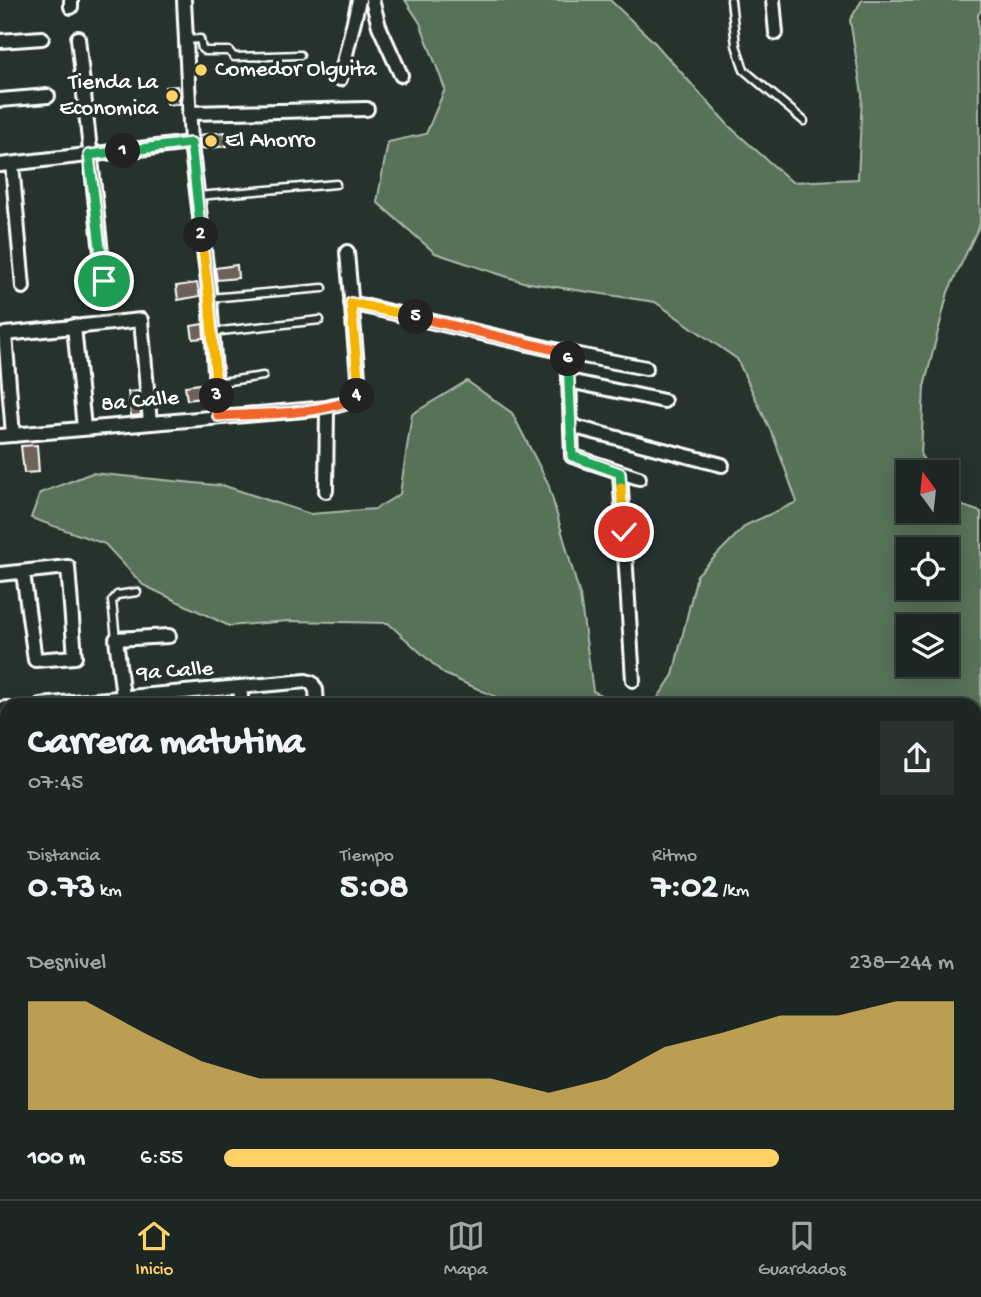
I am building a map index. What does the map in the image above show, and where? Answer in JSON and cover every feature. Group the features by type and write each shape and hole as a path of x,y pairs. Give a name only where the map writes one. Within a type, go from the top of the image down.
{"street":[{"path":"184,0 191,143 209,298 218,416"},
{"path":"340,79 359,0"},
{"path":"372,0 379,26 401,75"},
{"path":"774,0 776,33"},
{"path":"0,41 42,38"},
{"path":"78,38 104,281"},
{"path":"0,100 48,96"},
{"path":"189,113 367,109"},
{"path":"23,287 6,165 191,143"},
{"path":"347,252 351,303 568,353 646,368"},
{"name":"8a Calle","path":"7,436 327,408 348,402 357,396 359,388 351,303"},
{"path":"7,436 5,334 74,326 141,320 150,423"},
{"path":"74,326 84,428"},
{"path":"568,353 572,456 639,478"},
{"path":"569,381 664,401"},
{"path":"326,491 327,408"},
{"path":"571,426 722,465"},
{"path":"620,473 634,680"},
{"path":"0,574 68,567 75,657 35,660 23,573"},
{"path":"123,697 116,639 169,636"},
{"name":"9a Calle","path":"174,698 306,681 312,683 317,698"},
{"path":"240,688 241,698"},
{"name":"9a Calle","path":"117,698 136,698"}],"lane":[{"path":"731,0 736,45 744,70 804,121"},
{"path":"187,40 200,39 202,49 214,52 229,51 234,57 300,55"},
{"path":"196,196 335,184"},
{"path":"209,298 323,288"},
{"path":"212,332 320,320"},
{"path":"215,383 263,376"},
{"path":"116,639 112,601 117,595 137,592"}],"green space":[{"path":"405,0 610,0 654,42 730,127 792,182 858,179 862,94 850,20 862,0 981,0 978,15 980,224 948,292 924,387 921,456 924,460 896,460 896,523 959,523 959,501 963,506 981,512 981,698 658,698 673,675 697,575 746,525 797,502 774,438 737,359 655,302 523,282 435,253 377,202 388,142 426,134 445,89 420,23"},
{"path":"467,381 512,413 548,483 580,596 593,691 606,698 498,698 444,674 388,623 288,621 229,626 143,585 105,544 31,518 40,493 92,473 225,486 310,514 375,509 400,494 412,414"}],"building":[{"name":"Tienda La Economica","path":"177,86 180,104 167,105 165,87"},
{"name":"El Ahorro","path":"225,132 227,146 201,149 199,135"},
{"path":"237,265 238,278 217,280 215,268"},
{"path":"197,283 200,296 178,300 176,286"},
{"path":"203,324 204,338 193,339 191,326"},
{"path":"207,383 208,397 187,400 185,386"},
{"path":"138,391 141,415 131,416 128,392"},
{"path":"37,445 39,472 24,473 21,446"}],"place":[{"name":"Comedor Olguita","path":"201,70"},
{"name":"Tienda La Economica","path":"172,96"},
{"name":"El Ahorro","path":"211,141"}],"route":[{"path":"104,281 89,155 191,143 209,298 218,416 327,408 348,402 357,396 359,388 351,303 568,353 572,456 620,473 624,532"}]}
